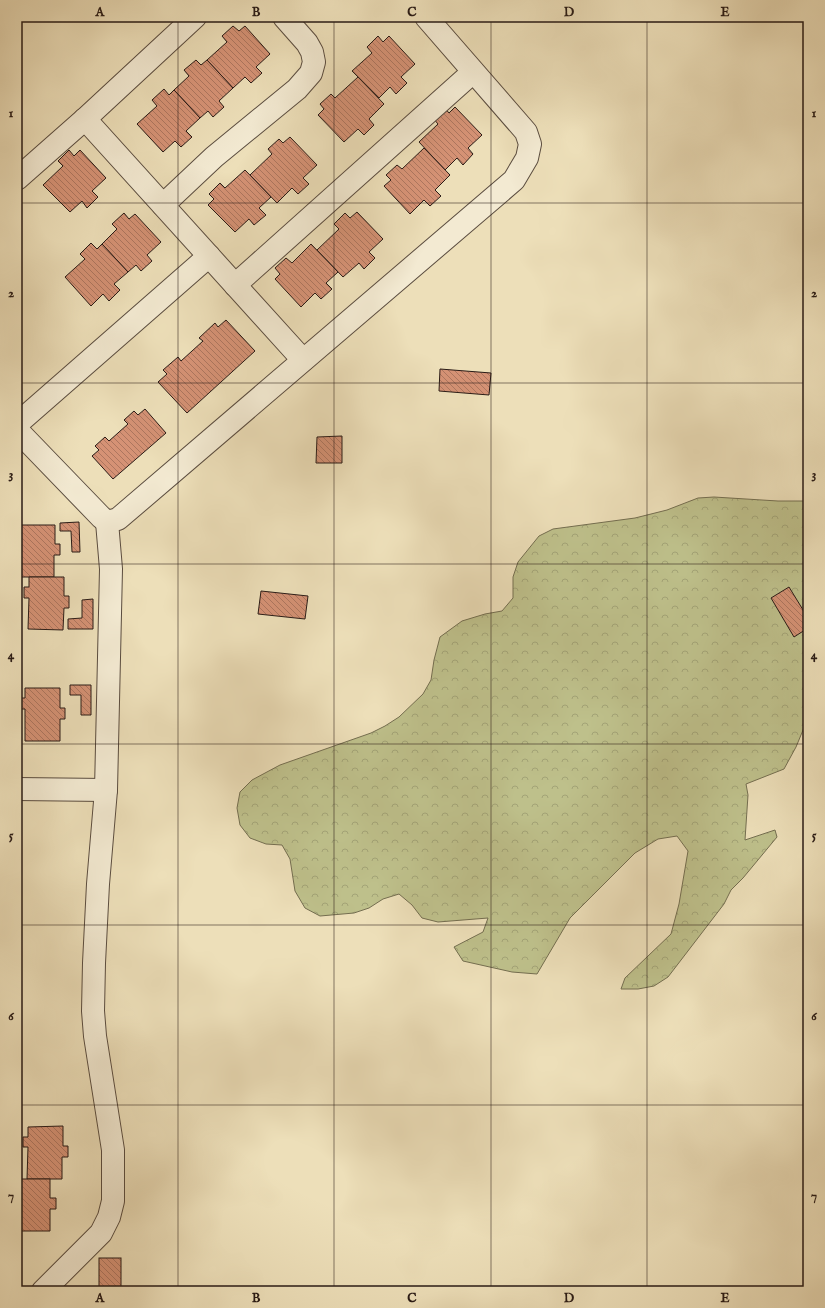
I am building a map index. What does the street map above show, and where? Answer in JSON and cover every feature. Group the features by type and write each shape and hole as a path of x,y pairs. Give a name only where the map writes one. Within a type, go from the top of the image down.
{"street":[{"path":"17,179 85,119 195,17"},
{"path":"163,205 214,157 298,89 311,73 314,62 312,52 307,43 284,17"},
{"path":"107,522 118,519 514,180 518,174 527,158 530,144 526,132 426,17"},
{"path":"235,285 473,72"},
{"path":"85,119 303,360"},
{"path":"17,424 209,256"},
{"path":"17,430 107,522 111,569 106,790 98,884 93,1011 95,1036 113,1150 113,1201 109,1217 100,1233 43,1291"},
{"path":"17,789 106,790"}],"green space":[{"path":"714,497 778,501 808,501 808,718 796,747 784,769 746,784 748,795 745,840 775,830 777,837 731,890 724,904 668,977 654,986 638,989 621,989 625,978 671,934 679,904 688,851 677,836 658,839 635,853 570,918 537,974 512,972 463,961 454,947 483,932 488,918 438,922 422,918 412,905 399,894 383,899 369,908 354,913 320,916 305,908 295,891 290,859 282,845 266,844 250,838 240,825 237,808 240,792 252,780 280,765 371,733 399,717 423,694 431,680 440,637 462,621 485,614 502,611 513,598 513,577 518,562 539,536 553,529 635,518 667,510 698,498"}],"building":[{"path":"233,26 239,31 245,26 270,54 256,67 262,73 251,83 245,77 233,88 207,60 227,42 222,36"},
{"path":"378,36 383,42 389,36 415,64 401,77 407,83 396,94 390,87 379,98 352,71 372,53 367,47"},
{"path":"196,60 201,65 207,60 233,88 219,101 224,107 213,117 208,111 200,118 174,90 189,76 184,70"},
{"path":"358,77 384,104 369,119 374,125 364,135 358,129 344,142 318,115 324,109 320,104 331,94 335,98"},
{"path":"164,89 169,95 174,90 200,118 186,131 192,137 181,147 175,141 163,152 137,124 157,106 152,100"},
{"path":"444,107 449,113 455,107 482,135 468,148 473,154 463,165 457,158 445,170 419,142 438,124 433,118"},
{"path":"290,137 317,165 303,178 309,184 298,194 292,188 277,203 250,175 272,154 268,149 279,139 283,143"},
{"path":"424,148 450,175 435,190 441,196 430,206 424,200 410,214 384,186 391,180 386,175 397,165 402,169"},
{"path":"69,150 74,156 80,150 106,178 92,191 98,197 87,208 82,201 70,212 43,185 63,166 58,161"},
{"path":"245,170 271,197 259,208 266,215 254,225 249,219 235,232 208,205 214,199 209,194 220,183 225,188"},
{"path":"357,212 383,239 369,252 375,258 364,269 359,263 343,277 317,250 339,229 334,224 345,213 350,218"},
{"path":"124,213 129,219 135,214 161,242 147,255 152,261 141,271 136,265 128,272 102,244 117,229 112,224"},
{"path":"91,243 97,249 102,244 128,272 114,284 120,290 109,301 103,294 91,306 65,277 85,259 80,254"},
{"path":"311,244 338,272 326,283 332,289 321,299 315,293 301,307 275,279 280,274 275,268 286,258 292,263"},
{"path":"226,320 255,351 187,413 158,382 167,374 163,370 178,357 181,361 203,341 199,338 215,323 218,327"},
{"path":"440,369 491,373 489,395 439,391"},
{"path":"145,409 166,433 113,479 92,456 99,450 95,446 105,437 109,441 128,424 124,420 134,411 138,415"},
{"path":"342,436 342,463 316,463 317,437"},
{"path":"79,522 80,552 72,552 71,531 60,531 60,523"},
{"path":"20,525 55,525 55,544 60,544 60,555 54,555 54,577 20,577 20,546 17,546 17,535 20,534"},
{"path":"29,577 64,577 64,596 69,596 69,608 64,608 63,630 28,629 29,598 24,598 24,587 29,587"},
{"path":"789,587 808,618 808,628 794,637 771,598"},
{"path":"261,591 308,596 305,619 258,614"},
{"path":"93,599 93,629 68,629 68,619 82,618 82,600"},
{"path":"70,685 91,685 91,715 81,715 81,695 70,695"},
{"path":"25,688 60,688 60,708 65,708 65,719 60,719 60,741 25,741 25,709 21,709 21,698 25,698"},
{"path":"17,811 21,811 21,862 17,862"},
{"path":"17,1045 18,1084 17,1084"},
{"path":"63,1126 63,1146 68,1146 68,1157 62,1157 62,1179 27,1179 28,1147 23,1147 23,1137 28,1137 28,1127"},
{"path":"17,1179 50,1179 50,1198 56,1198 56,1209 50,1209 50,1231 17,1231"},
{"path":"99,1258 121,1258 121,1291 99,1291"}]}
